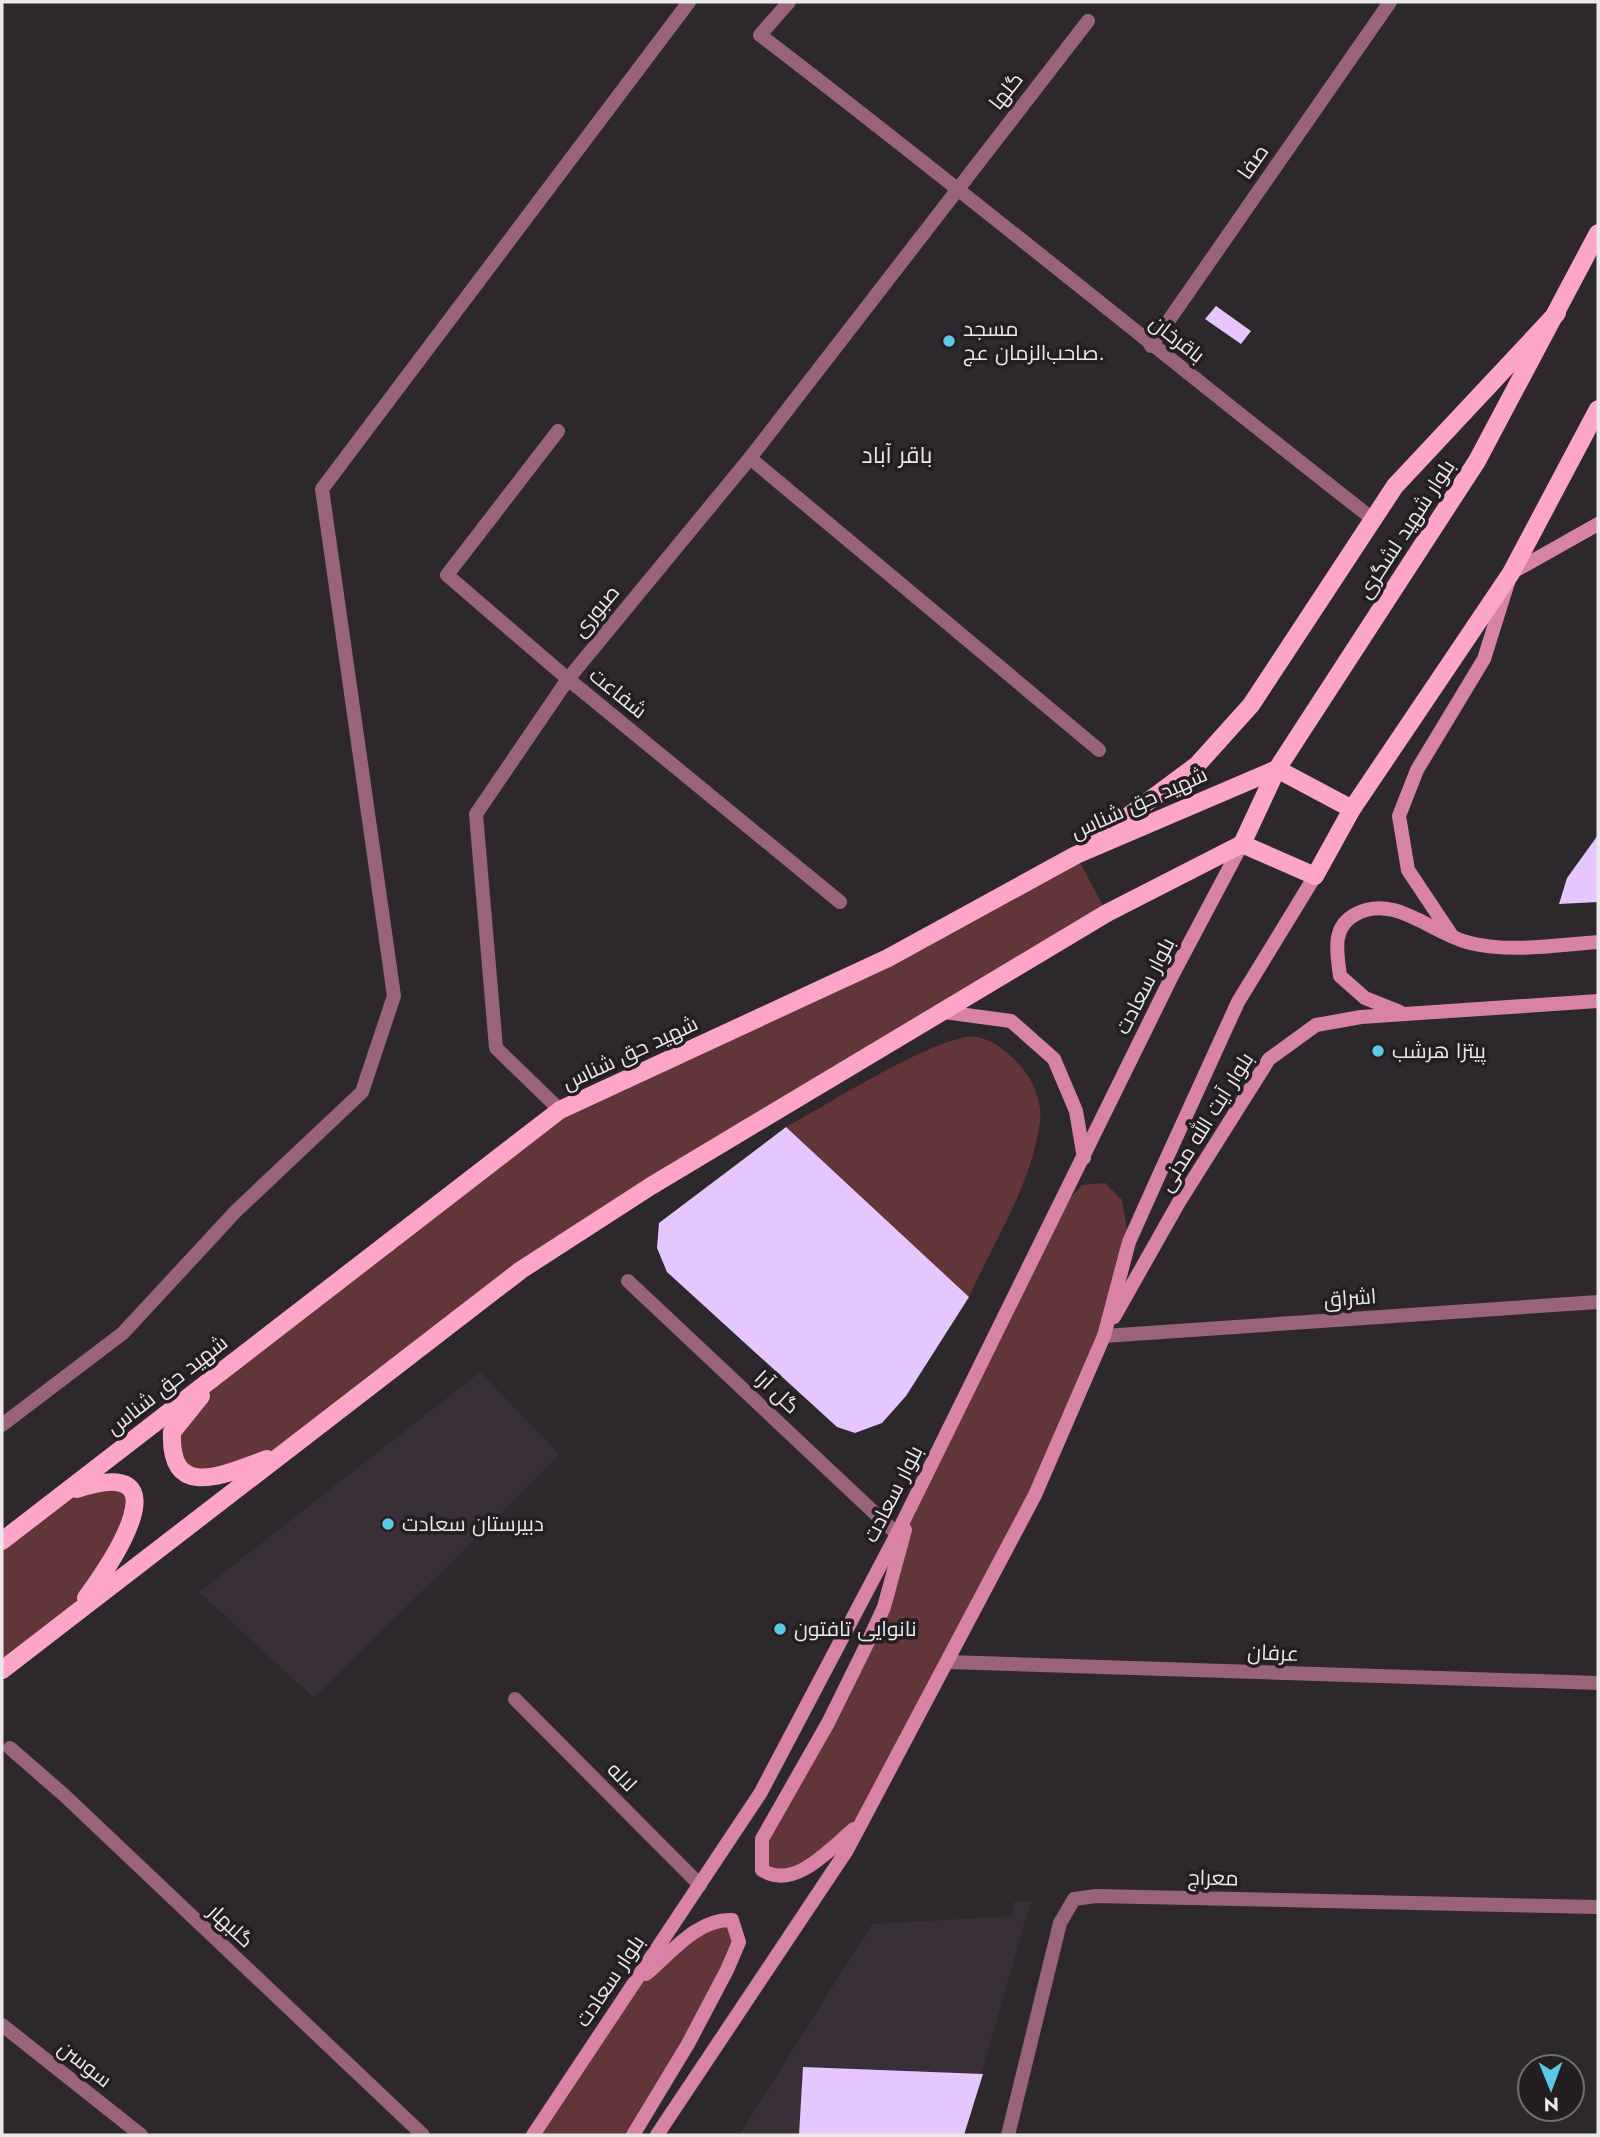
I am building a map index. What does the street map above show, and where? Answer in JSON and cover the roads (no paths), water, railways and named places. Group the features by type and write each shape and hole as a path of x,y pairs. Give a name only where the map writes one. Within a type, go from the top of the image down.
{"main road":[{"name":"بلوار شهید لشگری","path":"1242,844 1277,768 1477,461 1598,233"},
{"path":"1076,855 1197,765 1242,715 1395,486 1557,313"},
{"path":"657,2135 864,1820 1035,1495 1104,1335 1129,1242 1238,1002 1315,876 1352,809 1511,573 1598,409"},
{"path":"1452,936 1408,870 1399,816 1416,771 1483,659 1511,573 1598,524"},
{"path":"1277,768 1352,809"},
{"name":"شهید حق شناس","path":"2,1541 560,1110 888,958 1076,855 1277,768"},
{"path":"2,1670 521,1270 651,1186 1107,913 1242,844 1315,876"},
{"name":"بلوار سعادت","path":"533,2135 761,1792 897,1534 1173,974 1242,844"},
{"name":"بلوار آیت الله مدنی","path":"1406,1014 1365,998 1340,976 1335,942 1346,919 1369,907 1395,909 1470,943 1516,948 1598,942"},
{"name":"بلوار آیت الله مدنی","path":"1104,1335 1180,1202 1269,1059 1316,1025 1406,1014 1598,1001"},
{"path":"944,1012 1011,1021 1054,1059 1076,1111 1084,1158"},
{"path":"227,1367 172,1432 175,1460 184,1472 206,1480 283,1453"},
{"path":"63,1494 106,1480 118,1480 128,1486 135,1497 136,1511 122,1547 73,1615"},
{"path":"864,1820 816,1861 786,1877 771,1876 762,1870 759,1859 762,1839 828,1723 884,1607 912,1502"},
{"path":"633,1985 701,1926 719,1919 732,1920 739,1942 727,1970 688,2044 633,2135"}],"street":[{"path":"2,1425 123,1333 236,1211 362,1092 394,996 322,489 689,2"},
{"name":"باقرخان","path":"789,2 760,35 957,186 1151,345 1374,520"},
{"name":"صفا","path":"1151,345 1391,2"},
{"name":"گلها","path":"957,186 1088,21"},
{"name":"صبوری","path":"560,1110 496,1048 476,814 568,679 750,458 957,186"},
{"name":"شفاعت","path":"558,431 447,575 568,679 840,902"},
{"path":"750,458 1099,750"},
{"name":"گل آرا","path":"628,1281 897,1534"},
{"name":"اشراق","path":"1104,1335 1598,1302"},
{"name":"عرفان","path":"947,1662 1598,1683"},
{"name":"لاله","path":"514,1699 699,1885"},
{"name":"گلبهار","path":"10,1748 64,1795 423,2135"},
{"name":"معراج","path":"1008,2135 1060,1923 1074,1899 1096,1896 1598,1907"},
{"name":"سوسن","path":"2,2025 141,2135"}],"place":[{"name":"مسجد صاحب‌الزمان عج.","path":"949,341"},
{"name":"پیتزا هرشب","path":"1378,1051"},
{"name":"دبیرستان سعادت","path":"388,1524"},
{"name":"نانوایی تافتون","path":"780,1629"}],"district":[{"name":"باقر آباد","path":"897,455"}]}
